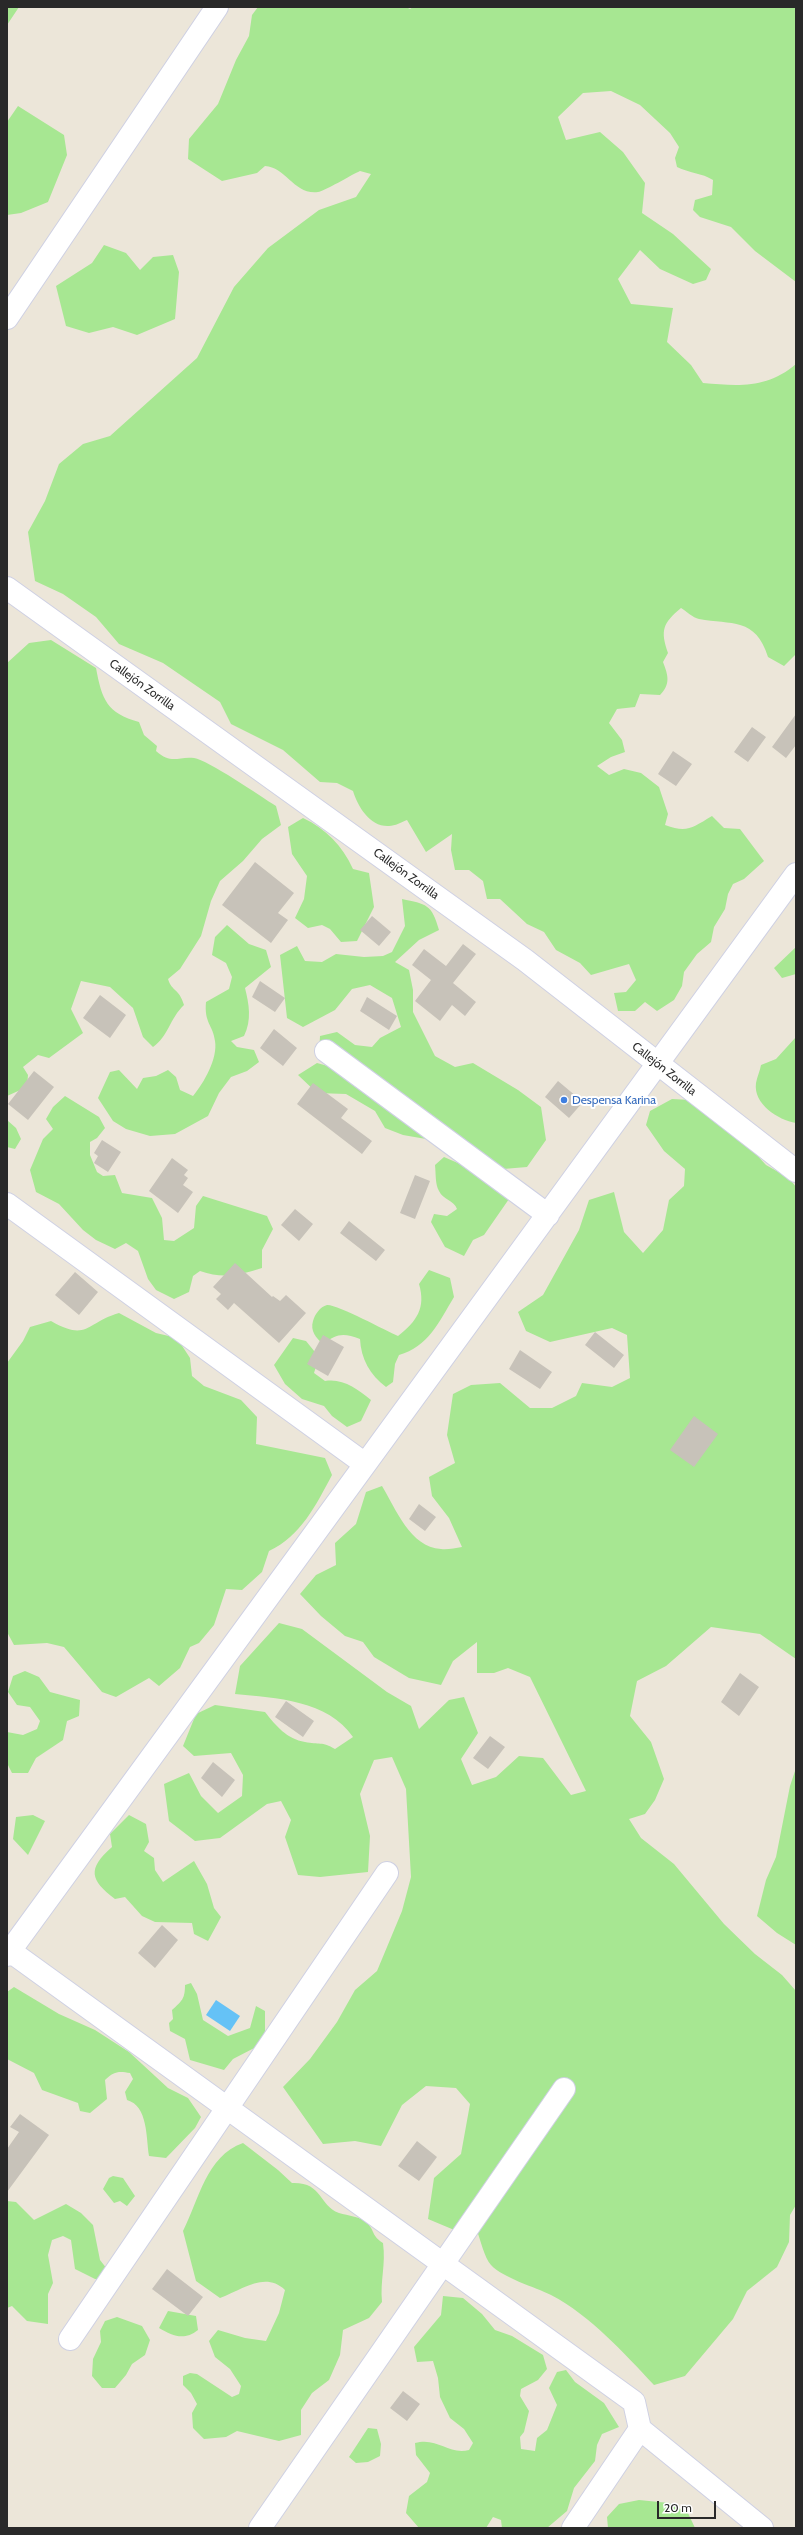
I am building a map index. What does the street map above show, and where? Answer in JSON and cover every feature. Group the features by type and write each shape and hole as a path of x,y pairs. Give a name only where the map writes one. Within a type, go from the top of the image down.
{"street":[{"path":"7,318 217,7"},
{"name":"Callejón Zorrilla","path":"7,588 526,960 658,1065 796,1171"},
{"path":"762,2528 640,2429 634,2402 227,2108 8,1953 658,1065 796,874"},
{"path":"326,1051 548,1215"},
{"path":"7,1204 365,1464"},
{"path":"70,2339 387,1873"},
{"path":"260,2528 564,2089"},
{"path":"573,2528 640,2429"}],"green space":[{"path":"7,7 19,7 7,25"},
{"path":"258,7 406,7 410,9 413,7 796,7 796,282 755,251 731,227 700,217 693,210 695,200 712,195 713,180 677,167 675,158 679,147 670,133 640,105 611,91 583,93 558,117 566,140 600,132 623,152 645,183 642,213 673,234 711,269 706,280 693,284 660,269 640,250 618,279 631,304 673,308 667,342 691,365 703,383 740,385 763,382 785,372 796,364 796,654 784,666 768,657 763,644 757,635 749,629 732,623 697,618 681,608 670,618 664,633 668,653 663,662 668,679 666,687 660,695 640,694 635,707 617,709 609,723 622,740 625,752 611,757 597,766 609,775 624,769 641,773 659,787 668,814 665,825 684,829 699,824 712,816 724,828 740,829 764,861 744,879 733,884 728,894 725,909 714,927 711,942 697,954 684,972 682,986 674,1000 657,1011 645,1002 635,1011 618,1011 614,993 626,992 636,980 629,964 591,975 580,963 556,950 544,932 527,924 500,899 487,899 483,881 469,870 455,870 451,850 452,834 426,852 407,820 391,826 382,825 371,820 358,803 353,791 337,783 320,782 283,750 231,724 220,702 163,663 119,644 96,617 63,594 35,581 28,532 45,501 59,464 83,444 110,436 197,358 234,287 268,248 319,210 356,197 371,174 360,171 321,191 310,192 296,185 279,171 265,166 257,173 222,181 188,159 189,139 218,104 236,60 249,36 252,15"},
{"path":"18,106 64,135 67,155 48,202 21,213 7,215 7,122"},
{"path":"104,245 126,253 140,270 153,257 173,255 179,272 175,319 137,335 113,327 89,333 66,326 56,286 92,263"},
{"path":"51,640 96,668 101,689 108,704 120,714 139,722 144,735 157,746 156,751 166,758 171,759 194,758 201,760 222,771 276,806 281,825 262,839 243,861 220,881 211,901 201,936 180,969 168,979 171,986 180,996 184,1005 179,1010 166,1033 158,1043 153,1047 143,1037 133,1008 110,987 81,981 71,1009 83,1033 49,1058 38,1055 23,1067 28,1075 27,1087 7,1096 7,663 29,643"},
{"path":"303,818 319,827 338,845 349,860 353,869 369,873 374,907 357,941 341,942 330,929 322,925 308,928 295,918 304,899 307,876 292,854 288,827"},
{"path":"402,899 417,902 431,910 439,930 419,940 395,962 409,970 413,990 413,1012 435,1056 455,1067 473,1063 518,1090 541,1107 546,1140 527,1167 503,1169 449,1139 426,1139 403,1135 385,1128 375,1111 346,1094 317,1093 298,1075 317,1063 342,1070 319,1054 320,1036 337,1032 355,1045 372,1047 380,1038 401,1027 392,998 370,985 352,989 335,1010 303,1027 287,1018 280,955 297,946 305,961 322,962 336,954 364,957 383,956 392,952 405,926"},
{"path":"227,925 249,944 266,950 271,967 245,988 249,1006 247,1030 244,1036 231,1041 237,1047 254,1050 259,1062 247,1071 231,1077 219,1093 208,1116 175,1134 150,1136 126,1129 113,1121 98,1098 110,1072 119,1070 137,1089 143,1078 156,1076 168,1070 176,1077 180,1090 193,1096 202,1084 209,1070 214,1055 215,1041 206,1015 206,1002 229,989 232,977 226,963 212,955 215,937"},
{"path":"796,947 796,974 782,978 774,968"},
{"path":"796,1037 796,1123 775,1115 768,1110 758,1098 756,1083 761,1065 776,1059"},
{"path":"65,1096 99,1117 105,1128 97,1138 90,1142 90,1155 97,1172 103,1176 115,1175 122,1193 152,1198 162,1218 164,1240 174,1241 194,1228 196,1206 203,1196 267,1216 273,1229 262,1250 262,1268 246,1273 231,1275 216,1275 200,1271 193,1276 189,1292 174,1299 156,1290 148,1279 138,1251 126,1243 115,1249 96,1240 83,1230 59,1204 36,1192 30,1170 43,1139 53,1129 46,1119 53,1107"},
{"path":"672,1099 691,1100 742,1139 766,1165 789,1178 796,1187 796,1659 760,1634 711,1627 666,1666 637,1681 630,1716 651,1742 664,1779 655,1800 645,1814 629,1819 641,1838 674,1864 724,1924 755,1954 782,1975 796,1991 796,2205 790,2215 789,2242 777,2267 747,2291 733,2319 685,2376 654,2385 631,2360 580,2313 551,2295 496,2270 486,2258 477,2231 459,2232 428,2219 434,2178 461,2154 470,2104 456,2088 426,2086 402,2105 381,2146 355,2141 323,2144 283,2087 310,2059 337,2022 355,1990 377,1971 402,1911 411,1877 406,1789 392,1757 374,1760 360,1794 370,1836 368,1872 320,1877 298,1875 285,1837 291,1820 281,1801 267,1804 220,1838 195,1841 169,1821 164,1784 189,1773 201,1796 218,1813 242,1796 243,1775 231,1753 194,1756 183,1746 196,1714 215,1705 265,1712 287,1735 305,1742 323,1744 335,1749 353,1737 330,1715 315,1708 300,1703 267,1697 235,1694 240,1666 279,1623 302,1629 387,1692 411,1706 419,1729 449,1700 464,1697 478,1733 461,1759 472,1785 496,1777 519,1756 543,1758 571,1795 586,1791 530,1677 508,1668 494,1673 477,1673 477,1642 453,1661 441,1685 409,1678 374,1657 363,1642 345,1636 321,1616 300,1594 316,1575 336,1565 335,1543 356,1524 366,1492 382,1486 405,1525 421,1542 430,1547 441,1549 462,1547 449,1518 432,1496 429,1477 455,1463 447,1435 453,1394 471,1385 500,1383 530,1408 552,1408 576,1396 582,1383 612,1387 630,1378 627,1335 612,1328 550,1342 526,1331 518,1312 543,1295 579,1230 589,1200 614,1192 624,1232 643,1253 663,1230 669,1200 684,1186 685,1169 664,1151 646,1125 650,1111"},
{"path":"7,1120 16,1128 21,1139 15,1149 7,1147"},
{"path":"444,1157 474,1170 509,1199 484,1235 473,1240 464,1256 445,1247 431,1222 434,1214 447,1216 457,1209 456,1206 441,1194 437,1185 435,1165"},
{"path":"429,1270 450,1278 454,1297 438,1324 425,1340 418,1346 399,1355 395,1364 393,1382 386,1387 375,1377 367,1366 362,1353 360,1339 341,1335 332,1338 323,1344 314,1334 312,1325 316,1313 327,1305 351,1313 398,1336 410,1325 418,1313 421,1300 419,1284"},
{"path":"119,1313 156,1333 177,1338 190,1358 192,1376 204,1386 241,1400 257,1417 256,1444 325,1458 332,1475 320,1497 299,1528 280,1545 269,1551 262,1572 242,1590 226,1589 214,1625 199,1643 190,1647 180,1668 159,1686 149,1678 116,1697 102,1692 64,1647 47,1643 14,1645 7,1632 7,1363 23,1341 30,1327 51,1321 72,1330 80,1330 86,1329"},
{"path":"293,1338 306,1341 319,1357 314,1373 325,1381 338,1381 350,1385 371,1400 361,1421 347,1427 332,1416 324,1406 302,1399 285,1384 274,1365"},
{"path":"25,1671 39,1677 50,1692 80,1700 79,1716 67,1721 63,1740 36,1758 28,1773 12,1773 7,1763 7,1732 23,1735 37,1729 40,1721 30,1707 17,1705 8,1692 13,1676"},
{"path":"796,1768 796,1945 777,1933 757,1916 766,1880 776,1857 790,1786"},
{"path":"33,1815 45,1821 28,1855 13,1839 16,1817"},
{"path":"129,1815 146,1824 149,1842 144,1851 154,1858 155,1870 163,1882 194,1861 207,1884 214,1908 221,1917 208,1941 194,1934 192,1923 155,1922 142,1916 125,1897 115,1899 100,1886 96,1880 95,1868 98,1862 112,1847 110,1834"},
{"path":"191,1983 197,1994 203,2020 228,2036 250,2028 256,2006 265,2011 265,2031 260,2045 233,2059 224,2070 190,2060 185,2039 170,2031 169,2023 173,2019 172,2010 182,1999 185,1985"},
{"path":"14,1987 59,2014 95,2030 129,2052 168,2088 188,2098 201,2117 195,2128 166,2158 149,2156 145,2123 142,2115 134,2103 127,2100 125,2092 133,2079 130,2073 117,2072 105,2080 107,2099 90,2113 80,2111 78,2103 42,2090 34,2073 7,2059 7,1992"},
{"path":"243,2143 278,2170 292,2183 309,2186 315,2190 332,2209 339,2213 365,2221 375,2236 383,2243 384,2251 382,2302 369,2318 343,2330 340,2355 329,2380 312,2393 301,2410 301,2435 279,2441 237,2431 226,2437 204,2439 193,2428 192,2413 197,2404 191,2393 183,2385 183,2376 190,2373 197,2374 232,2397 239,2394 241,2386 230,2369 215,2357 209,2341 218,2330 245,2338 266,2341 279,2313 285,2290 270,2282 261,2282 220,2298 196,2281 183,2231 199,2193 212,2168 230,2149"},
{"path":"113,2176 123,2178 135,2196 127,2206 120,2201 114,2203 103,2189 109,2178"},
{"path":"7,2201 16,2202 34,2220 66,2204 81,2213 93,2225 100,2260 107,2269 108,2279 95,2279 75,2269 71,2240 63,2236 52,2240 48,2255 53,2283 48,2294 48,2324 27,2321 12,2306 7,2308"},
{"path":"443,2296 463,2298 482,2314 495,2330 512,2336 543,2355 547,2369 538,2380 521,2389 520,2396 529,2411 524,2432 520,2437 521,2449 535,2451 537,2438 547,2430 557,2405 549,2388 557,2372 566,2370 575,2382 604,2403 619,2427 602,2434 597,2445 595,2461 574,2488 567,2511 547,2528 502,2528 501,2520 493,2517 486,2528 419,2528 406,2513 409,2496 427,2482 430,2473 416,2455 415,2443 430,2442 462,2451 469,2450 473,2443 464,2429 450,2418 440,2397 438,2378 433,2361 417,2362 414,2347 441,2315"},
{"path":"168,2311 196,2316 198,2330 188,2335 178,2336 159,2328"},
{"path":"117,2317 142,2326 150,2340 145,2355 132,2364 126,2375 115,2388 102,2388 92,2376 93,2359 101,2342 100,2331 105,2321"},
{"path":"368,2428 377,2429 381,2444 380,2456 368,2462 356,2463 349,2457"},
{"path":"639,2500 669,2503 688,2513 695,2528 608,2528 607,2517 619,2504"}],"water":[{"path":"216,2000 240,2016 230,2031 206,2015"}],"building":[{"path":"796,714 796,745 786,758 772,747"},
{"path":"752,727 766,737 748,762 734,752"},
{"path":"673,751 692,764 676,786 658,774"},
{"path":"255,862 294,893 278,913 288,920 271,943 222,905"},
{"path":"372,916 391,932 379,946 360,930"},
{"path":"463,944 476,954 453,983 476,1002 465,1016 452,1005 440,1021 415,1001 431,980 412,965 424,949 446,966"},
{"path":"260,981 285,998 275,1012 252,997"},
{"path":"100,995 126,1015 110,1038 83,1018"},
{"path":"367,997 397,1016 389,1030 360,1011"},
{"path":"274,1029 297,1048 283,1066 260,1048"},
{"path":"34,1071 54,1087 28,1120 8,1104"},
{"name":"Despensa Karina","path":"558,1081 583,1102 569,1118 545,1097"},
{"path":"313,1083 348,1109 341,1118 372,1141 362,1154 297,1104"},
{"path":"102,1140 121,1152 108,1172 94,1163 98,1156 94,1153"},
{"path":"172,1158 188,1170 184,1175 188,1178 183,1185 193,1192 178,1213 149,1191"},
{"path":"415,1175 430,1181 415,1219 400,1213"},
{"path":"295,1209 313,1224 299,1241 281,1225"},
{"path":"349,1221 385,1250 376,1261 340,1233"},
{"path":"235,1263 272,1297 273,1296 280,1301 286,1295 306,1313 279,1343 234,1303 228,1310 216,1299 221,1294 213,1287"},
{"path":"75,1272 98,1292 79,1315 55,1295"},
{"path":"595,1332 624,1355 614,1368 585,1345"},
{"path":"323,1335 344,1347 328,1376 307,1364"},
{"path":"520,1350 552,1372 540,1389 509,1369"},
{"path":"694,1416 718,1434 694,1467 670,1450"},
{"path":"419,1504 436,1517 425,1531 409,1519"},
{"path":"740,1673 759,1687 739,1716 721,1702"},
{"path":"286,1701 314,1721 303,1737 275,1717"},
{"path":"490,1736 505,1747 488,1769 473,1758"},
{"path":"213,1762 235,1780 222,1797 201,1778"},
{"path":"162,1925 178,1940 155,1968 138,1953"},
{"path":"20,2114 49,2135 7,2192 7,2149 19,2132 10,2127"},
{"path":"417,2141 437,2157 419,2181 398,2166"},
{"path":"167,2269 203,2297 188,2316 152,2289"},
{"path":"403,2391 420,2404 407,2421 390,2408"}],"place":[{"name":"Despensa Karina","path":"564,1100"}]}
